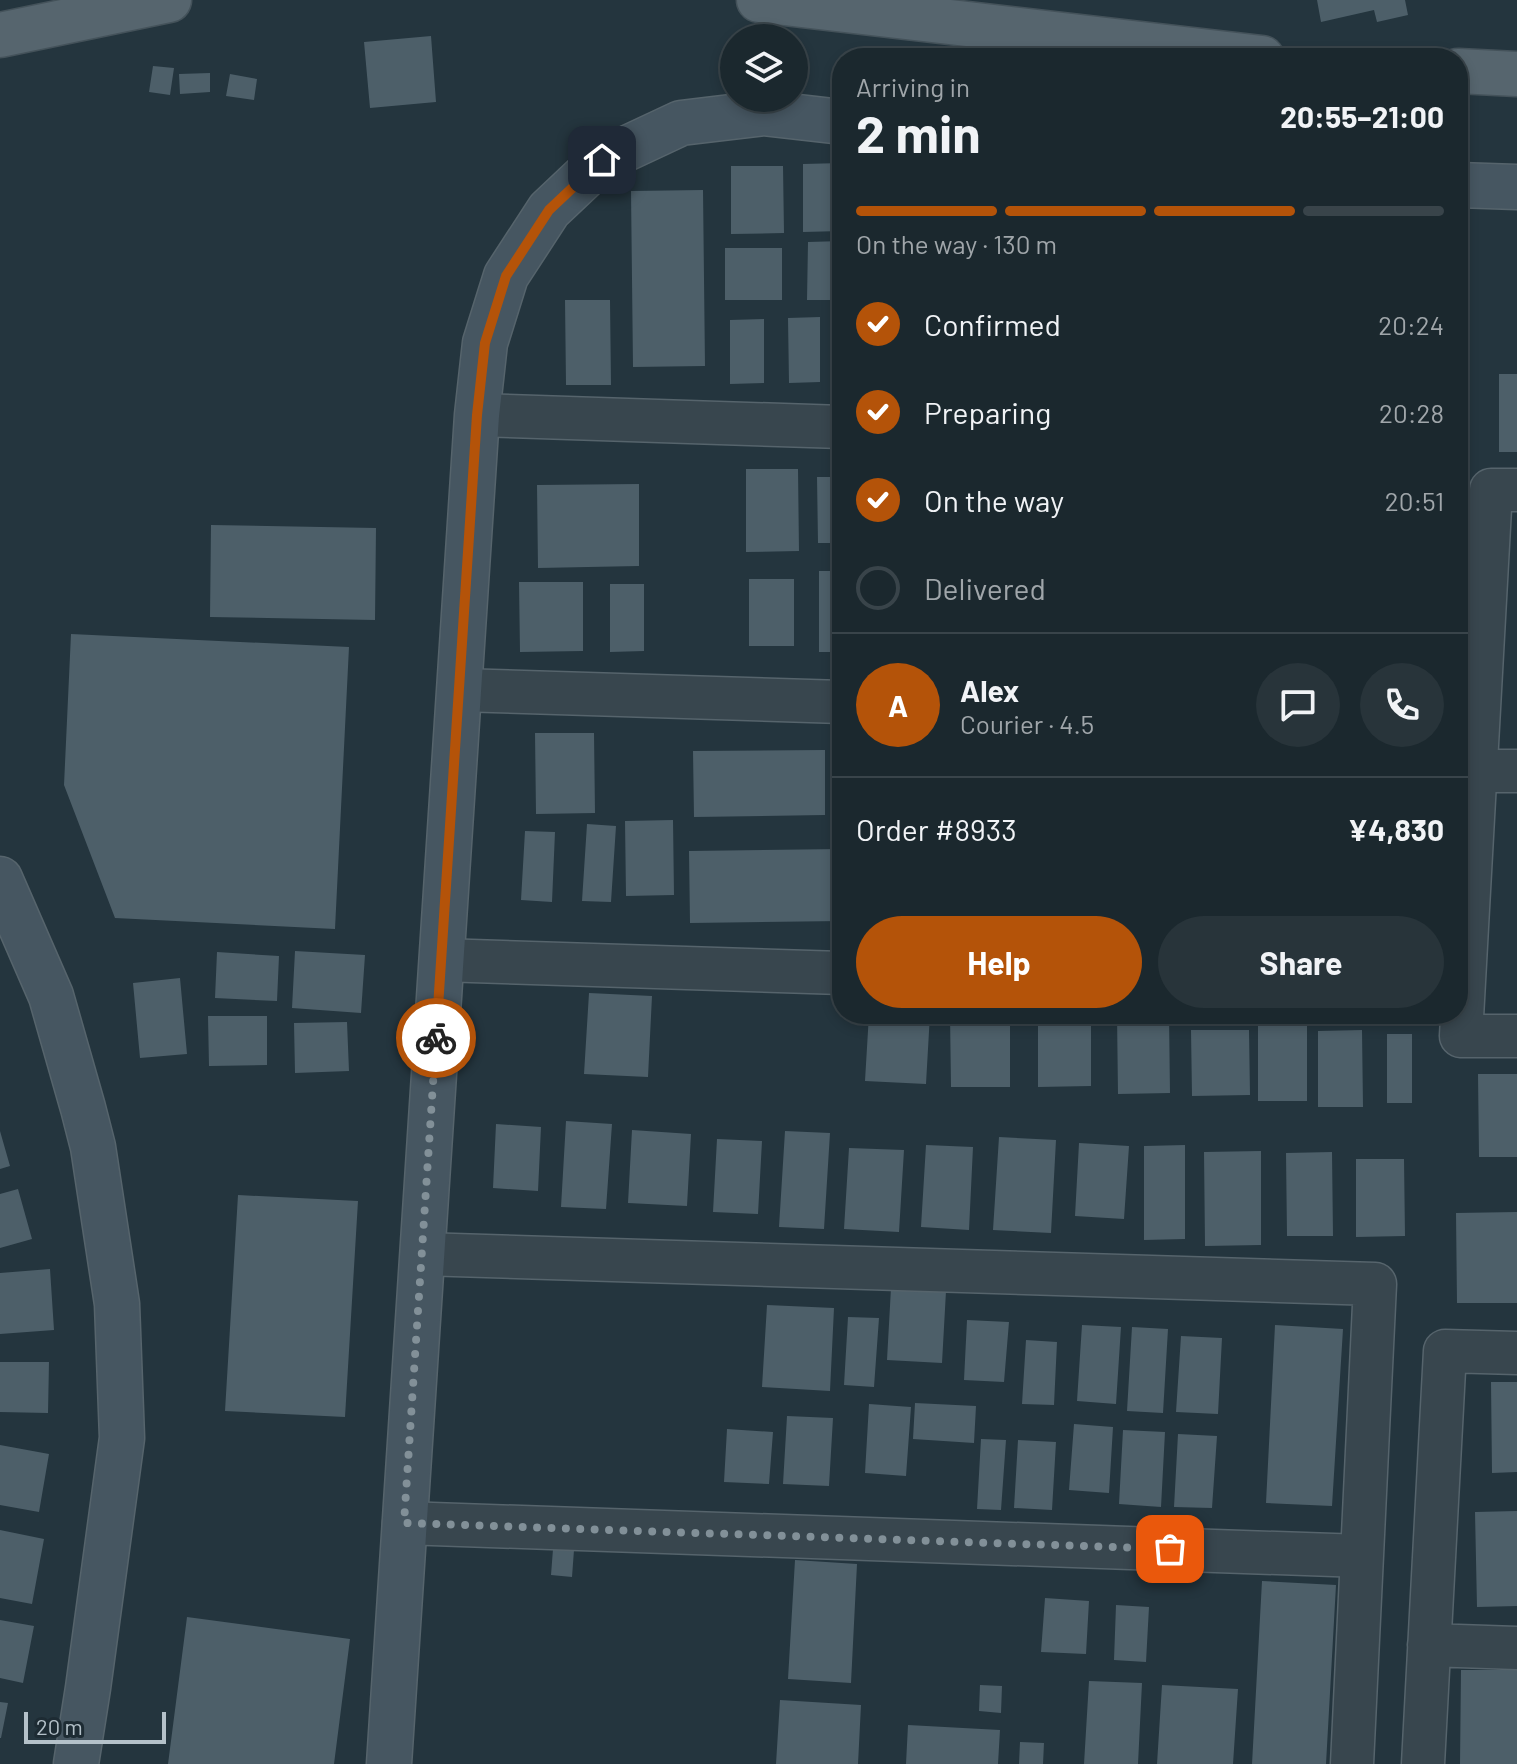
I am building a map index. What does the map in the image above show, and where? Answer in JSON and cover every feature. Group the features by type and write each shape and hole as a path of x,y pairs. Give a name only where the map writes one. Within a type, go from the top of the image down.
{"main road":[{"path":"0,35 169,0"},
{"path":"759,0 1175,48"},
{"path":"1468,72 1517,74"}],"street":[{"path":"389,1764 477,415 485,343 506,276 549,210 602,160 681,123 764,113 832,121"},
{"path":"1468,185 1517,187"},
{"path":"477,415 832,427"},
{"path":"1468,904 1491,490 1517,490"},
{"path":"459,690 832,702"},
{"path":"1475,771 1517,771"},
{"path":"0,879 51,996 79,1094 93,1147 117,1304 122,1438 76,1764"},
{"path":"441,960 832,973"},
{"path":"1462,1024 1461,1036 1517,1036"},
{"path":"422,1254 1375,1284 1352,1764"},
{"path":"1423,1764 1445,1351 1517,1353"},
{"path":"404,1523 1362,1556"},
{"path":"1429,1645 1517,1648"}],"building":[{"path":"1317,0 1405,0 1408,15 1377,22 1374,10 1321,22"},
{"path":"431,36 436,102 370,108 364,42"},
{"path":"153,66 174,68 170,95 149,92"},
{"path":"210,73 210,92 180,94 179,74"},
{"path":"230,74 257,79 254,100 226,96"},
{"path":"832,163 832,231 803,232 803,164"},
{"path":"731,166 783,166 784,233 731,234"},
{"path":"703,190 705,366 633,367 631,191"},
{"path":"832,241 832,300 807,300 808,242"},
{"path":"725,248 782,248 782,300 725,300"},
{"path":"565,300 610,300 611,385 566,385"},
{"path":"820,317 820,382 789,383 788,318"},
{"path":"764,319 764,383 730,384 730,320"},
{"path":"1499,374 1517,374 1517,452 1499,452"},
{"path":"746,469 798,469 799,551 746,552"},
{"path":"817,477 832,477 832,543 818,543"},
{"path":"639,484 639,566 538,568 537,485"},
{"path":"211,525 376,528 375,620 210,617"},
{"path":"819,571 832,571 832,652 819,652"},
{"path":"749,579 794,579 794,646 749,646"},
{"path":"519,582 583,582 583,651 520,652"},
{"path":"610,584 644,584 644,651 610,652"},
{"path":"71,634 349,647 335,929 115,918 64,785"},
{"path":"535,733 594,733 595,813 536,814"},
{"path":"825,750 825,815 694,817 693,751"},
{"path":"673,820 674,895 626,896 625,821"},
{"path":"587,824 616,826 611,902 582,901"},
{"path":"525,831 555,832 552,902 521,900"},
{"path":"832,849 832,921 690,923 689,851"},
{"path":"295,951 365,955 361,1013 292,1008"},
{"path":"217,952 279,956 277,1001 215,998"},
{"path":"180,978 187,1054 140,1058 133,983"},
{"path":"589,993 652,996 648,1077 584,1074"},
{"path":"208,1016 267,1016 267,1065 209,1066"},
{"path":"347,1022 349,1071 295,1073 294,1023"},
{"path":"868,1024 929,1024 926,1084 865,1081"},
{"path":"950,1024 1010,1024 1010,1087 951,1087"},
{"path":"1038,1024 1091,1024 1091,1086 1038,1087"},
{"path":"1117,1024 1169,1024 1170,1093 1118,1094"},
{"path":"1258,1024 1307,1024 1307,1101 1258,1101"},
{"path":"1191,1030 1249,1030 1250,1095 1192,1096"},
{"path":"1362,1030 1363,1107 1318,1107 1318,1031"},
{"path":"1387,1034 1412,1034 1412,1103 1387,1103"},
{"path":"1478,1074 1517,1074 1517,1157 1479,1157"},
{"path":"566,1121 612,1124 606,1209 561,1207"},
{"path":"496,1124 541,1127 538,1191 493,1188"},
{"path":"632,1130 691,1134 687,1206 628,1203"},
{"path":"0,1131 10,1166 0,1169"},
{"path":"785,1131 830,1133 824,1229 779,1227"},
{"path":"999,1137 1056,1140 1051,1233 993,1230"},
{"path":"717,1139 762,1141 758,1214 713,1212"},
{"path":"1079,1143 1129,1146 1124,1219 1075,1216"},
{"path":"926,1145 973,1147 969,1230 921,1227"},
{"path":"1185,1145 1185,1239 1144,1240 1144,1146"},
{"path":"849,1148 904,1150 899,1232 844,1229"},
{"path":"1261,1151 1261,1245 1205,1246 1204,1152"},
{"path":"1332,1152 1333,1236 1287,1236 1286,1153"},
{"path":"1356,1159 1404,1159 1405,1236 1356,1237"},
{"path":"18,1189 32,1239 0,1248 0,1194"},
{"path":"238,1195 358,1201 345,1417 225,1411"},
{"path":"1517,1212 1517,1303 1457,1303 1456,1213"},
{"path":"50,1269 54,1330 0,1334 0,1273"},
{"path":"891,1288 946,1291 942,1363 887,1360"},
{"path":"767,1305 834,1308 830,1391 762,1387"},
{"path":"848,1317 879,1318 874,1387 844,1385"},
{"path":"967,1320 1009,1322 1004,1382 964,1380"},
{"path":"1082,1325 1121,1327 1116,1404 1077,1401"},
{"path":"1275,1325 1343,1329 1332,1506 1266,1503"},
{"path":"1132,1327 1168,1329 1163,1413 1127,1411"},
{"path":"1181,1336 1222,1338 1218,1414 1176,1412"},
{"path":"1026,1340 1057,1342 1054,1405 1022,1404"},
{"path":"0,1362 49,1362 48,1413 0,1412"},
{"path":"1491,1382 1517,1382 1517,1472 1492,1473"},
{"path":"915,1403 976,1406 974,1443 913,1439"},
{"path":"869,1404 911,1407 906,1476 865,1473"},
{"path":"787,1416 833,1418 829,1486 783,1484"},
{"path":"1074,1424 1113,1427 1109,1493 1069,1490"},
{"path":"727,1429 773,1432 769,1484 724,1482"},
{"path":"1123,1430 1165,1432 1161,1507 1119,1504"},
{"path":"1178,1434 1217,1436 1212,1508 1174,1507"},
{"path":"981,1439 1006,1440 1001,1510 977,1509"},
{"path":"1018,1440 1056,1442 1052,1510 1014,1508"},
{"path":"0,1445 49,1454 39,1512 0,1505"},
{"path":"1517,1511 1517,1606 1477,1607 1475,1512"},
{"path":"0,1530 44,1539 32,1604 0,1598"},
{"path":"553,1549 574,1550 572,1577 551,1575"},
{"path":"795,1560 857,1564 851,1683 788,1679"},
{"path":"1262,1581 1336,1585 1326,1764 1252,1764"},
{"path":"1045,1598 1089,1601 1086,1654 1041,1652"},
{"path":"1116,1605 1149,1607 1146,1662 1114,1660"},
{"path":"187,1617 350,1639 334,1764 168,1764"},
{"path":"0,1620 34,1626 23,1683 0,1678"},
{"path":"1461,1670 1517,1670 1517,1764 1460,1764"},
{"path":"1089,1681 1142,1683 1138,1764 1084,1764"},
{"path":"980,1685 1002,1686 1001,1713 979,1711"},
{"path":"1162,1685 1238,1689 1233,1764 1157,1764"},
{"path":"780,1700 861,1705 858,1764 776,1764"},
{"path":"0,1702 8,1703 1,1738 0,1738"},
{"path":"908,1725 1000,1730 998,1764 906,1764"},
{"path":"1020,1742 1044,1743 1043,1764 1019,1764"}],"way so far":[{"path":"436,1038 404,1523 1170,1549"}],"route":[{"path":"436,1038 477,415 485,343 506,276 549,210 602,160"}]}
